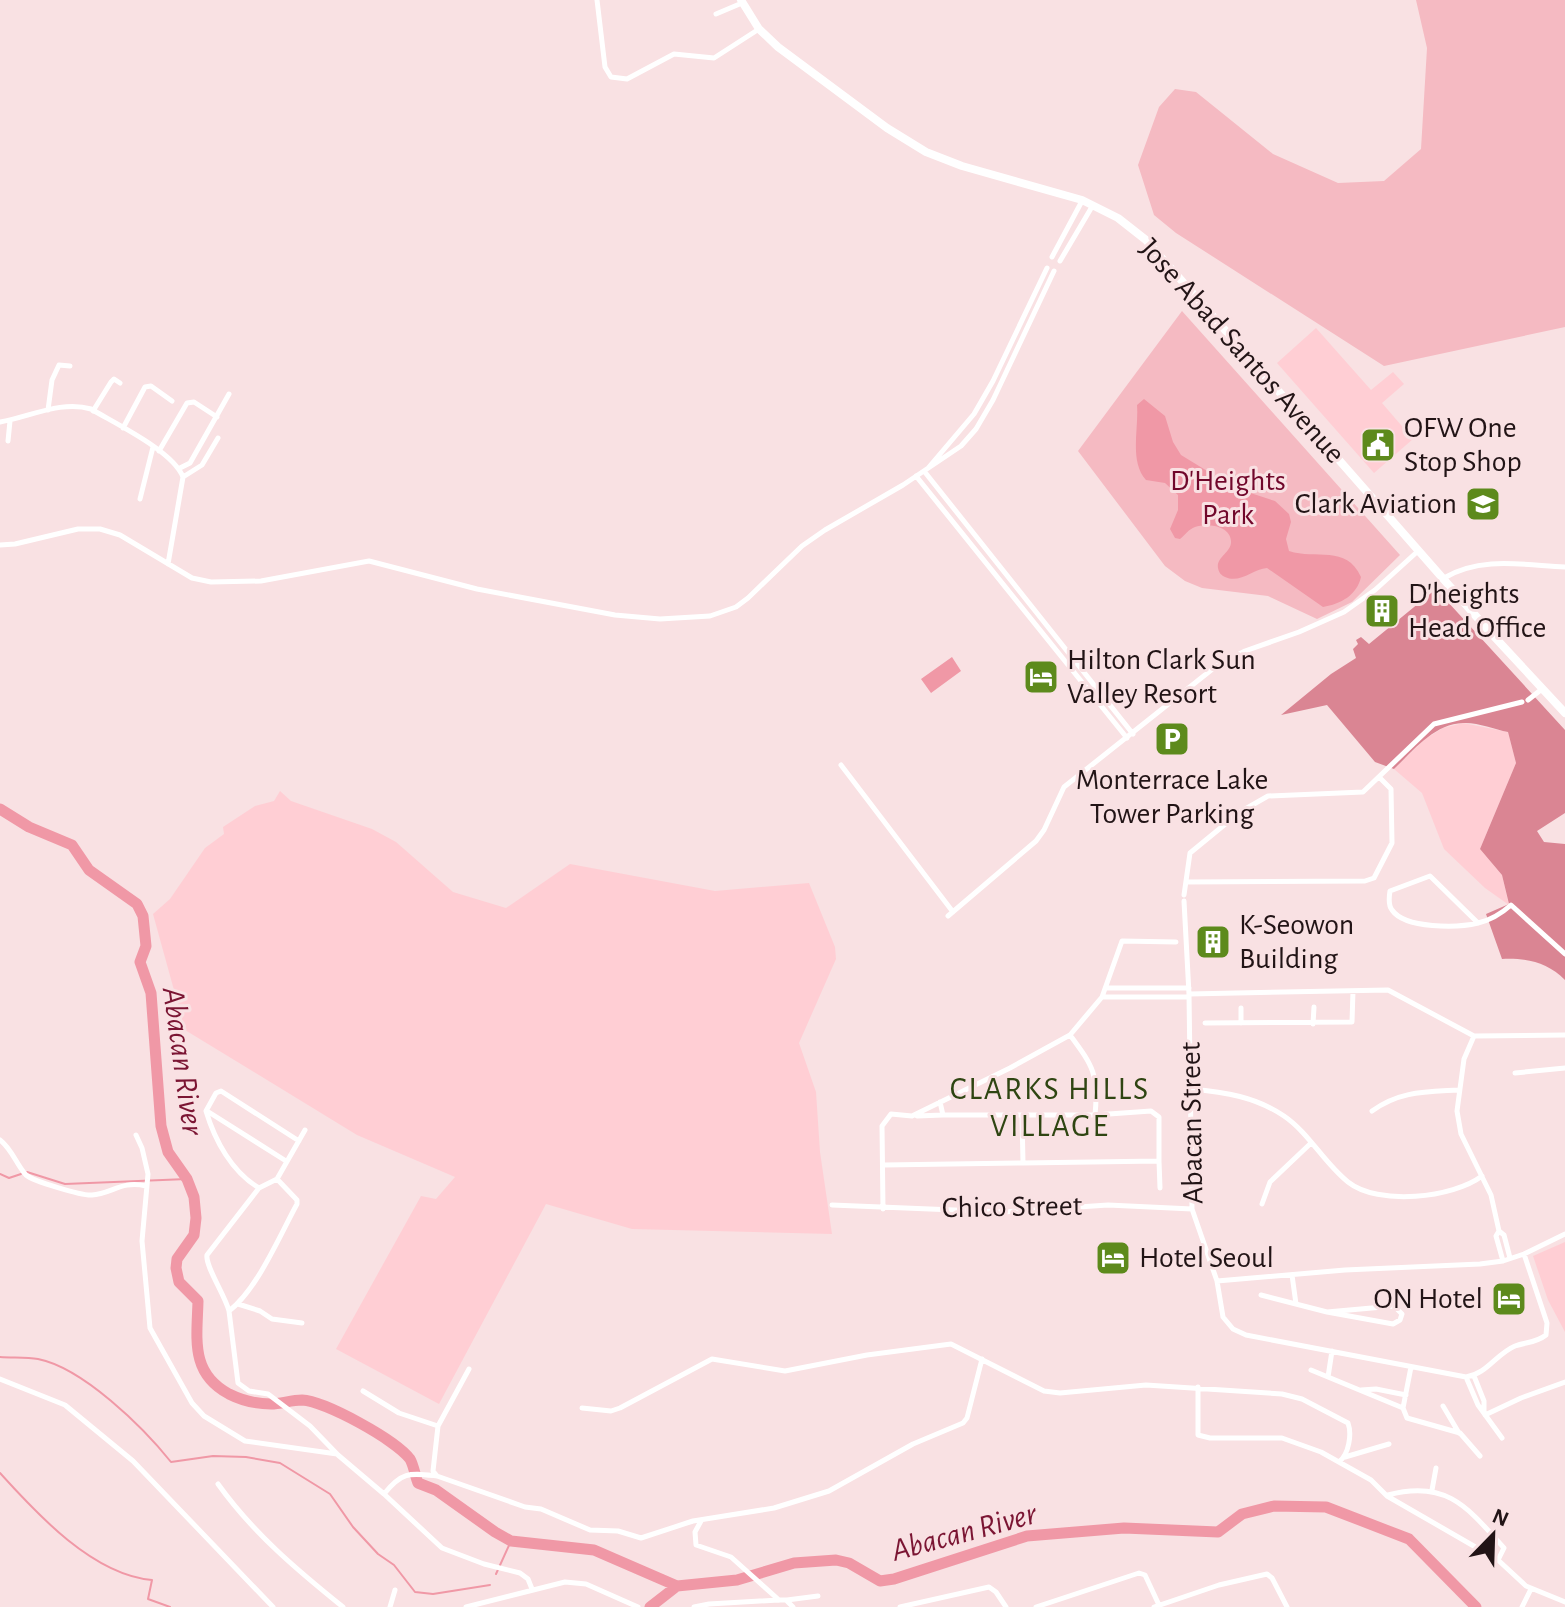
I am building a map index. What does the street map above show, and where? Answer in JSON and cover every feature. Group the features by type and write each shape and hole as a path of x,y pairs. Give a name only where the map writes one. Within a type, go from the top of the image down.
{"main road":[{"name":"Jose Abad Santos Avenue","path":"741,1 759,29 815,76 926,152 962,166 1082,200 1132,228 1163,257 1418,550 1565,713"}],"street":[{"path":"597,0 605,67 611,77 619,79 627,79 674,54 714,58 759,29"},
{"path":"716,14 741,1"},
{"path":"1052,257 1082,200"},
{"path":"1060,261 1093,205"},
{"path":"926,469 974,414 1047,268"},
{"path":"0,545 78,529 100,529 120,535 192,578 218,582 261,581 369,561 477,589 615,615 660,619 710,616 736,607 802,546 961,446 976,429 1001,385 1054,271"},
{"path":"48,410 52,380 59,365 70,366"},
{"path":"93,411 111,382 114,379 120,383"},
{"path":"122,429 148,386 172,401"},
{"path":"180,468 190,463 229,394"},
{"path":"140,499 156,449 187,403 194,402 217,417"},
{"path":"0,422 73,405 93,411 156,449 180,468 183,477 168,564"},
{"path":"8,441 10,421"},
{"path":"183,477 202,465 218,438"},
{"path":"926,469 1130,736"},
{"path":"916,476 1130,736"},
{"path":"841,765 950,914 1036,841 1064,787 1230,657 1344,612 1375,590 1418,550"},
{"path":"1444,578 1459,569 1488,563 1565,567"},
{"path":"1186,882 1365,881 1374,878 1392,843 1391,789 1380,778 1423,731 1434,724 1525,701 1542,689"},
{"name":"Abacan Street","path":"1380,778 1363,792 1352,794 1268,796 1254,802 1190,853 1184,910 1189,993 1192,1209 1217,1281 1223,1317 1233,1329 1246,1335 1466,1377 1474,1376 1515,1346 1546,1335 1547,1323 1524,1254"},
{"path":"1478,923 1430,876 1390,891 1392,912 1410,922 1453,927 1478,923 1499,915 1511,905 1565,954"},
{"path":"912,1116 1070,1035 1107,988 1114,958 1122,941 1176,942"},
{"path":"1107,988 1189,993"},
{"path":"1102,997 1388,990 1474,1036 1565,1035"},
{"path":"1205,1023 1352,1022 1353,991"},
{"path":"1313,1024 1314,1007"},
{"path":"1241,1008 1241,1023"},
{"path":"1070,1035 1095,1072 1098,1090 1095,1115"},
{"path":"1474,1036 1464,1059 1457,1111 1461,1134 1491,1195 1499,1231 1496,1236 1507,1260"},
{"path":"1515,1073 1565,1068"},
{"path":"1191,1089 1237,1095 1261,1103 1300,1129 1310,1144 1349,1184 1378,1194 1402,1197 1446,1191 1482,1176"},
{"path":"1372,1111 1389,1099 1404,1095 1459,1090"},
{"path":"259,1188 247,1180 229,1159 211,1128 206,1111 216,1093 221,1091 299,1141"},
{"path":"940,1102 943,1115"},
{"path":"206,1111 286,1161"},
{"path":"883,1209 882,1126 891,1114 1095,1115 1151,1111 1159,1117 1160,1188"},
{"path":"1022,1115 1023,1163"},
{"path":"305,1130 277,1179 259,1188 205,1260 226,1298 238,1383 245,1389 265,1392 310,1426 442,1548 524,1575 532,1589"},
{"path":"136,1135 148,1174 142,1241 150,1328 197,1409 245,1441 338,1455"},
{"path":"0,1140 8,1146 28,1177 82,1195 95,1196 123,1185 146,1184"},
{"path":"1262,1204 1270,1182 1310,1144"},
{"path":"884,1165 1159,1161"},
{"path":"229,1311 238,1304 297,1204 297,1200 277,1179"},
{"name":"Chico Street","path":"832,1205 1003,1212 1108,1205 1192,1209"},
{"path":"1217,1281 1473,1265 1507,1260 1565,1234"},
{"path":"1292,1275 1296,1304"},
{"path":"1261,1295 1327,1312 1393,1324 1402,1314 1394,1306 1327,1312"},
{"path":"238,1304 260,1311 272,1319 302,1323"},
{"path":"1364,1307 1365,1320"},
{"path":"582,1408 611,1411 620,1408 712,1359 785,1371 867,1355 951,1344 1044,1391 1060,1393 1146,1385 1282,1394 1302,1399 1348,1423 1350,1430 1342,1459"},
{"path":"1328,1377 1332,1351"},
{"path":"384,1494 395,1480 411,1474 437,1476 525,1507 541,1509 590,1530 618,1531 641,1538 693,1521 774,1508 829,1491 913,1444 963,1423 967,1418 982,1359"},
{"path":"1411,1367 1403,1408 1407,1418 1460,1433"},
{"path":"437,1476 433,1471 438,1426 469,1369"},
{"path":"1311,1370 1403,1408"},
{"path":"1474,1376 1484,1401 1485,1414"},
{"path":"1466,1377 1478,1405 1502,1438"},
{"path":"0,1379 65,1405 133,1461 273,1607"},
{"path":"1485,1414 1565,1382"},
{"path":"1198,1387 1198,1435 1290,1440 1342,1459 1387,1496 1498,1560 1531,1589 1565,1602"},
{"path":"1360,1390 1376,1389 1406,1395"},
{"path":"363,1391 399,1413 438,1426"},
{"path":"1443,1406 1480,1456"},
{"path":"1342,1459 1389,1444"},
{"path":"1432,1490 1436,1468"},
{"path":"218,1484 274,1550 343,1607"},
{"path":"1387,1496 1406,1490 1432,1490 1450,1496 1480,1519 1504,1548 1498,1560"},
{"path":"701,1521 695,1532 696,1545 731,1557 793,1607"},
{"path":"1036,1607 1139,1573 1145,1575 1156,1606 1177,1604 1219,1585 1267,1574 1287,1607"},
{"path":"466,1607 489,1604 532,1589 575,1582 638,1607"},
{"path":"900,1607 989,1587 1006,1607"},
{"path":"1522,1607 1531,1589"},
{"path":"390,1607 395,1590"},
{"path":"694,1607 818,1596"}],"shaded area":[{"path":"1316,328 1371,390 1393,372 1404,384 1382,403 1413,439 1374,473 1277,363"},
{"path":"1144,399 1165,416 1173,442 1181,455 1235,488 1275,501 1289,514 1291,522 1286,539 1289,551 1339,557 1355,567 1361,577 1352,594 1336,604 1323,607 1267,568 1236,579 1225,577 1220,573 1218,564 1231,541 1230,536 1217,526 1195,527 1180,539 1175,538 1170,529 1178,510 1178,495 1165,483 1146,480 1138,464 1137,405"},
{"path":"1436,589 1565,730 1565,813 1537,831 1544,842 1565,844 1565,980 1536,962 1502,959 1486,914 1509,904 1502,875 1480,849 1516,763 1508,732 1474,724 1452,725 1433,733 1394,769 1375,762 1327,705 1281,715 1356,658 1353,649 1358,644 1356,640 1361,637 1369,644"},
{"path":"952,657 961,671 931,693 921,679"},
{"path":"1463,723 1508,732 1516,763 1480,849 1502,875 1509,905 1485,888 1444,849 1422,793 1394,769 1425,739 1443,728"},
{"path":"280,791 291,801 372,829 396,842 453,892 506,908 570,864 715,891 809,883 835,947 836,959 799,1043 816,1092 820,1152 832,1234 632,1229 546,1204 439,1404 336,1349 421,1196 436,1199 455,1177 357,1135 185,1030 153,914 170,899 205,848 224,834 223,827 255,806 274,801"},
{"path":"1565,1242 1565,1332 1548,1300 1533,1256"}],"green space":[{"path":"1416,0 1565,0 1565,327 1384,366 1176,233 1154,215 1138,165 1159,107 1175,89 1196,92 1273,154 1338,183 1384,181 1421,149 1427,48"},
{"name":"D'Heights Park","path":"1182,311 1400,555 1352,602 1317,619 1268,596 1202,588 1185,581 1165,566 1078,451"}],"waterway":[{"name":"Abacan River","path":"0,809 29,827 72,845 89,870 137,904 143,916 146,946 140,962 151,993 161,1126 168,1152 187,1179 194,1197 196,1218 194,1235 177,1259 176,1268 179,1282 198,1301 197,1342 202,1365 216,1386 229,1394 260,1403 302,1400 327,1407 390,1442 410,1459 418,1483 436,1490 511,1541 594,1550 677,1586 737,1580 794,1563 836,1560 849,1563 880,1581 1027,1536 1124,1528 1218,1532 1242,1514 1274,1506 1326,1507 1409,1539 1476,1607"},
{"path":"27,1172 65,1184 187,1179"},
{"path":"0,1174 9,1178 21,1174"},
{"path":"0,1357 38,1359 74,1374 128,1416 171,1462 213,1456 246,1457 280,1463 330,1494 353,1527 378,1554 394,1565 415,1592 433,1594 490,1585"},
{"path":"0,1473 68,1540 109,1567 130,1576 152,1580 148,1599 170,1607"},
{"path":"496,1574 511,1541"},
{"path":"650,1607 677,1586"}],"place":[{"name":"OFW One Stop Shop","path":"1378,445"},
{"name":"Clark Aviation","path":"1483,504"},
{"name":"D'heights Head Office","path":"1382,611"},
{"name":"Hilton Clark Sun Valley Resort","path":"1041,677"},
{"name":"Monterrace Lake Tower Parking","path":"1172,739"},
{"name":"K-Seowon Building","path":"1213,942"},
{"name":"Hotel Seoul","path":"1113,1258"},
{"name":"ON Hotel","path":"1509,1299"}],"district":[{"name":"CLARKS HILLS VILLAGE","path":"1050,1108"}]}
